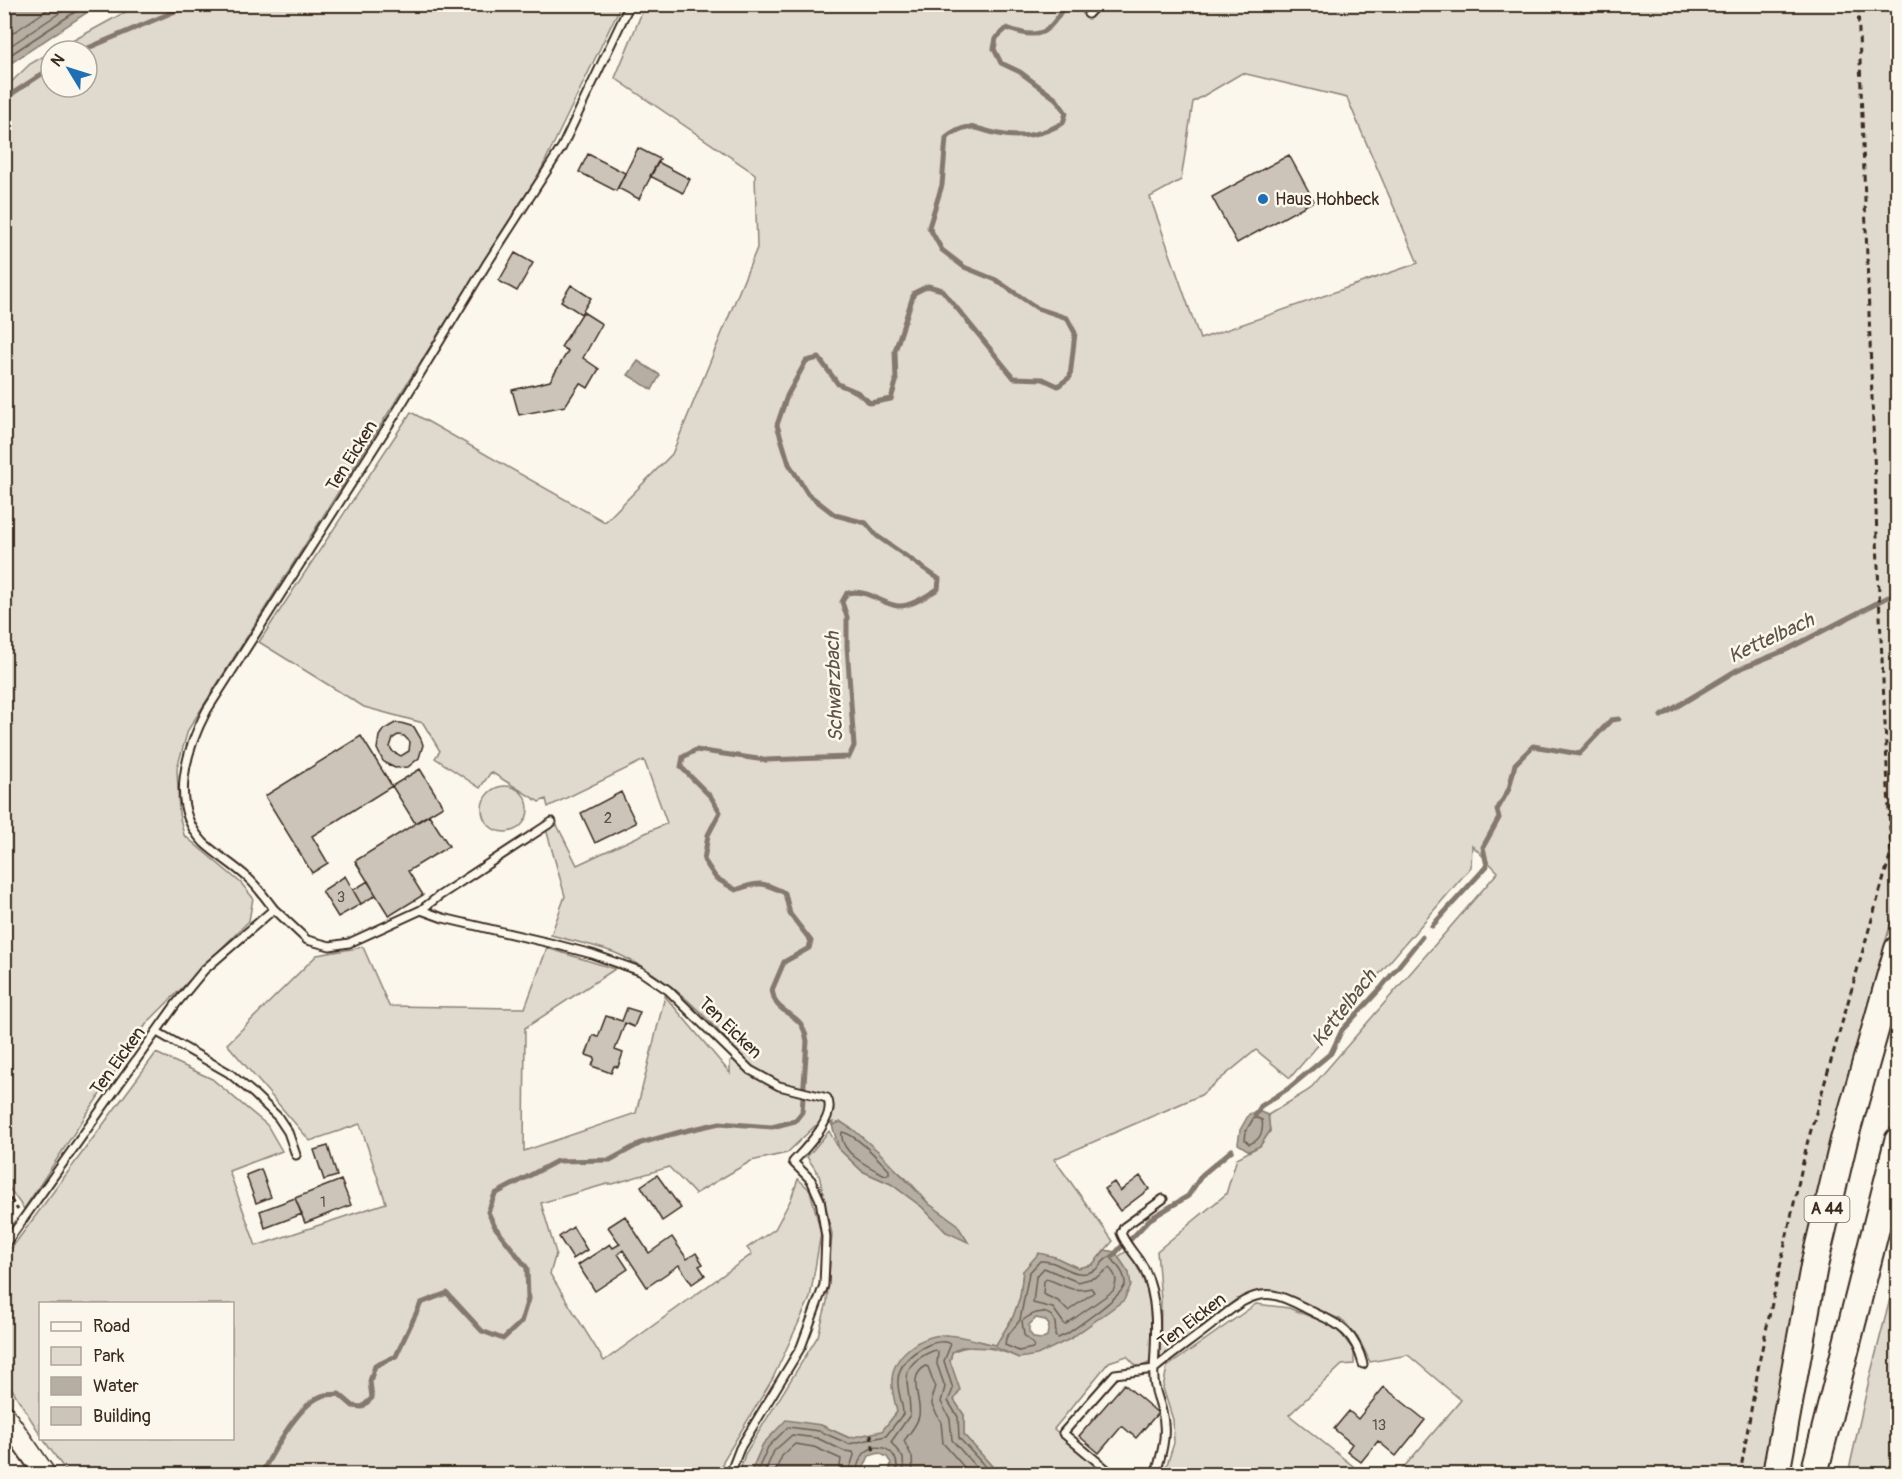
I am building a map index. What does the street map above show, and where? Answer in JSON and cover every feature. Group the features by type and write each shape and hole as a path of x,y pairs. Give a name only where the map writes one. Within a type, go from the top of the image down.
{"highway":[{"name":"A 44","path":"1776,1474 1814,1266 1844,1140 1898,949"},
{"name":"A 44","path":"1814,1474 1898,1142"}],"main road":[{"path":"4,1454 18,1474"}],"lane":[{"name":"Ten Eicken","path":"552,822 420,910 349,943 330,946 307,940 274,909 248,878 204,842 190,823 183,788 184,769 189,747 220,690 562,147 630,4"},
{"path":"1088,14 1097,4"},
{"name":"Ten Eicken","path":"4,1246 176,1004 204,970 274,909"},
{"name":"Ten Eicken","path":"420,910 443,918 592,954 640,971 668,990 750,1070 779,1086 827,1098 830,1111 822,1126 793,1162 812,1180 820,1200 826,1237 824,1285 801,1347 745,1440 730,1474"},
{"path":"157,1032 229,1073 253,1093 278,1117 288,1132 296,1155"},
{"path":"1112,1474 1063,1433 1115,1374 1154,1369 1156,1334 1154,1299 1143,1267 1121,1233 1124,1227 1163,1199"},
{"name":"Ten Eicken","path":"1156,1474 1164,1442 1164,1421 1155,1392 1154,1369 1245,1300 1260,1295 1272,1295 1325,1317 1346,1329 1360,1354 1362,1364"}],"path":[{"path":"1740,1474 1760,1358 1807,1144 1891,853 1879,594 1858,4"},
{"path":"4,1190 24,1219"},
{"path":"872,1434 874,1453"}],"green space":[{"path":"138,5 621,5 538,176 188,730 177,768 179,814 184,835 241,883 253,898 249,921 147,1023 24,1209 4,1181 4,89 30,64 39,59 39,99 99,99 99,39 76,39"},
{"path":"645,5 1897,5 1897,901 1838,1111 1800,1268 1762,1474 1398,1474 1461,1400 1408,1355 1370,1362 1359,1339 1344,1321 1283,1294 1261,1292 1237,1299 1160,1358 1161,1301 1157,1251 1226,1194 1237,1158 1260,1146 1270,1131 1268,1115 1309,1090 1498,872 1472,845 1471,867 1290,1078 1256,1050 1201,1095 1054,1159 1113,1241 1092,1265 1078,1268 1055,1257 1023,1271 1020,1297 1013,1317 996,1345 945,1335 892,1379 897,1412 882,1432 850,1438 821,1425 763,1444 750,1474 739,1474 745,1454 818,1336 827,1302 832,1234 819,1175 807,1157 829,1131 839,1149 862,1171 891,1184 922,1207 946,1232 956,1223 929,1204 910,1182 841,1122 832,1125 833,1122 815,1126 787,1153 751,1161 695,1194 669,1167 541,1203 556,1253 550,1274 604,1361 752,1254 747,1248 775,1229 791,1199 798,1179 810,1190 821,1233 810,1298 772,1380 723,1461 722,1474 68,1474 44,1440 234,1440 234,1302 39,1302 39,1432 5,1378 5,1257 156,1053 212,1079 267,1125 282,1151 229,1171 256,1246 386,1203 360,1124 310,1141 227,1044 317,955 363,947 389,1006 525,1008 547,948 615,969 525,1028 524,1151 636,1113 665,996 730,1073 730,1061 742,1056 701,1013 657,976 622,956 551,935 565,896 546,829 557,825 577,865 667,823 644,760 548,807 546,799 539,802 491,772 480,788 435,758 440,751 423,723 364,707 259,642 411,412 605,522 672,454 757,248 755,174 615,78","holes":["1242,73 1347,98 1418,263 1200,339 1150,197 1181,180 1193,102"]},
{"path":"505,786 521,793 528,809 521,825 505,832 489,825 482,809 489,793"},
{"path":"1127,1251 1143,1278 1150,1304 1151,1362 1138,1368 1127,1356 1109,1362 1054,1429 1106,1474 999,1474 964,1435 964,1415 954,1400 950,1361 952,1352 977,1347 995,1349 1019,1358 1107,1311 1124,1299 1129,1273 1118,1257"},
{"path":"1897,1272 1897,1474 1848,1474 1869,1380"},
{"path":"1256,1304 1289,1308 1336,1327 1354,1351 1354,1364 1342,1365 1289,1415 1363,1474 1164,1474 1174,1443 1173,1420 1163,1388 1167,1367"}],"water":[{"path":"5,4 98,4 47,39 39,39 39,44 5,67"},
{"path":"638,361 660,375 652,390 628,375"},
{"path":"1258,1111 1268,1115 1270,1131 1260,1146 1249,1151 1238,1144 1240,1130 1249,1114"},
{"path":"841,1122 879,1152 929,1204 956,1223 968,1242 946,1232 922,1207 891,1184 862,1171 839,1149 832,1125"},
{"path":"1105,1250 1115,1252 1129,1273 1131,1285 1124,1300 1070,1339 1037,1355 1019,1358 997,1348 961,1347 952,1352 950,1361 960,1390 954,1400 964,1415 964,1435 999,1474 889,1474 891,1463 887,1457 879,1453 869,1456 861,1474 750,1474 763,1444 786,1420 821,1425 849,1438 882,1431 897,1412 892,1380 897,1362 918,1342 936,1336 951,1335 996,1345 1013,1317 1020,1297 1023,1271 1039,1253 1055,1257 1078,1268 1092,1265","holes":["1036,1318 1045,1320 1049,1325 1047,1336 1041,1339 1034,1338 1029,1332 1029,1325"]}],"building":[{"path":"638,148 660,159 639,199 618,188"},
{"path":"588,154 625,173 616,191 579,172"},
{"name":"Haus Hohbeck","path":"1289,155 1314,201 1237,243 1212,197"},
{"path":"658,162 690,179 683,193 650,176"},
{"path":"515,253 533,263 517,291 499,281"},
{"path":"571,285 591,298 581,314 561,301"},
{"path":"583,312 602,324 583,358 599,369 588,388 580,383 565,406 519,415 512,390 550,381 568,351 561,347"},
{"path":"395,723 414,727 423,745 419,758 408,767 395,768 383,761 377,749 379,736 383,730","holes":["398,735 404,736 410,742 409,751 401,756 393,752 390,747 393,738"]},
{"path":"361,736 392,786 312,836 328,863 312,873 265,796"},
{"path":"420,769 443,806 415,823 392,786"},
{"path":"621,792 636,823 595,843 581,813"},
{"path":"429,815 449,846 408,871 423,895 389,916 355,861"},
{"path":"345,876 361,904 338,917 322,891"},
{"path":"368,881 376,895 361,904 353,890"},
{"path":"627,1008 640,1012 634,1027 625,1023 615,1050 623,1053 618,1067 614,1066 611,1073 592,1066 595,1058 586,1055 593,1035 598,1037 606,1016 622,1021"},
{"path":"328,1146 337,1176 324,1180 314,1150"},
{"path":"261,1169 271,1197 256,1203 246,1175"},
{"path":"657,1175 681,1208 662,1221 641,1186"},
{"path":"1140,1176 1149,1189 1120,1211 1104,1189 1114,1182 1120,1191"},
{"path":"341,1180 351,1205 305,1223 295,1198"},
{"path":"295,1198 302,1214 265,1228 260,1211"},
{"path":"625,1216 649,1253 672,1237 687,1259 696,1253 703,1264 699,1266 705,1275 692,1284 679,1265 647,1287 623,1250 618,1254 628,1269 595,1291 578,1265 610,1244 613,1248 620,1244 608,1227"},
{"path":"573,1227 587,1250 573,1259 559,1237"},
{"path":"1124,1384 1158,1413 1136,1438 1122,1426 1099,1453 1079,1436"},
{"path":"1384,1387 1425,1420 1396,1456 1378,1441 1361,1462 1347,1451 1352,1444 1334,1429 1349,1411 1358,1419"}],"waterway":[{"path":"99,43 192,4"},
{"name":"Schwarzbach","path":"261,1474 296,1417 315,1399 325,1395 339,1394 353,1406 362,1407 372,1398 370,1381 375,1366 396,1356 421,1303 447,1293 482,1331 503,1339 521,1322 528,1299 527,1268 495,1227 488,1212 495,1194 557,1161 610,1160 641,1143 680,1132 720,1123 772,1127 795,1121 802,1112 807,1041 805,1032 799,1021 777,1004 772,990 784,962 809,948 811,941 790,914 785,893 761,884 736,890 716,878 704,860 708,835 720,812 711,797 681,767 683,757 696,750 765,760 849,757 854,746 847,617 842,602 847,593 855,592 903,606 938,589 939,579 877,536 866,523 835,515 808,494 789,464 777,425 787,396 806,361 819,358 838,384 857,392 870,403 891,399 896,382 895,351 914,293 928,286 942,290 1014,378 1043,379 1058,386 1070,377 1075,333 1067,318 1037,308 996,280 964,267 942,250 929,227 942,185 946,138 960,129 972,127 1007,135 1024,136 1040,133 1063,123 1066,113 1056,99 1020,72 1001,63 994,49 996,38 1007,28 1027,34 1042,32 1054,22 1065,4"},
{"path":"4,99 39,76"},
{"name":"Kettelbach","path":"1661,716 1737,670 1786,650 1898,592"},
{"name":"Kettelbach","path":"1432,926 1487,866 1483,847 1499,818 1497,810 1509,789 1515,764 1533,746 1579,754 1611,720 1619,719"},
{"name":"Kettelbach","path":"1255,1116 1261,1106 1289,1088 1331,1053 1342,1030 1380,989 1422,937"},
{"name":"Kettelbach","path":"1129,1241 1150,1219 1188,1196 1202,1175 1232,1150"},
{"name":"Kettelbach","path":"1112,1257 1121,1247"}],"tram line":[{"path":"4,1396 58,1474"}],"place":[{"name":"Haus Hohbeck","path":"1263,199"}]}
